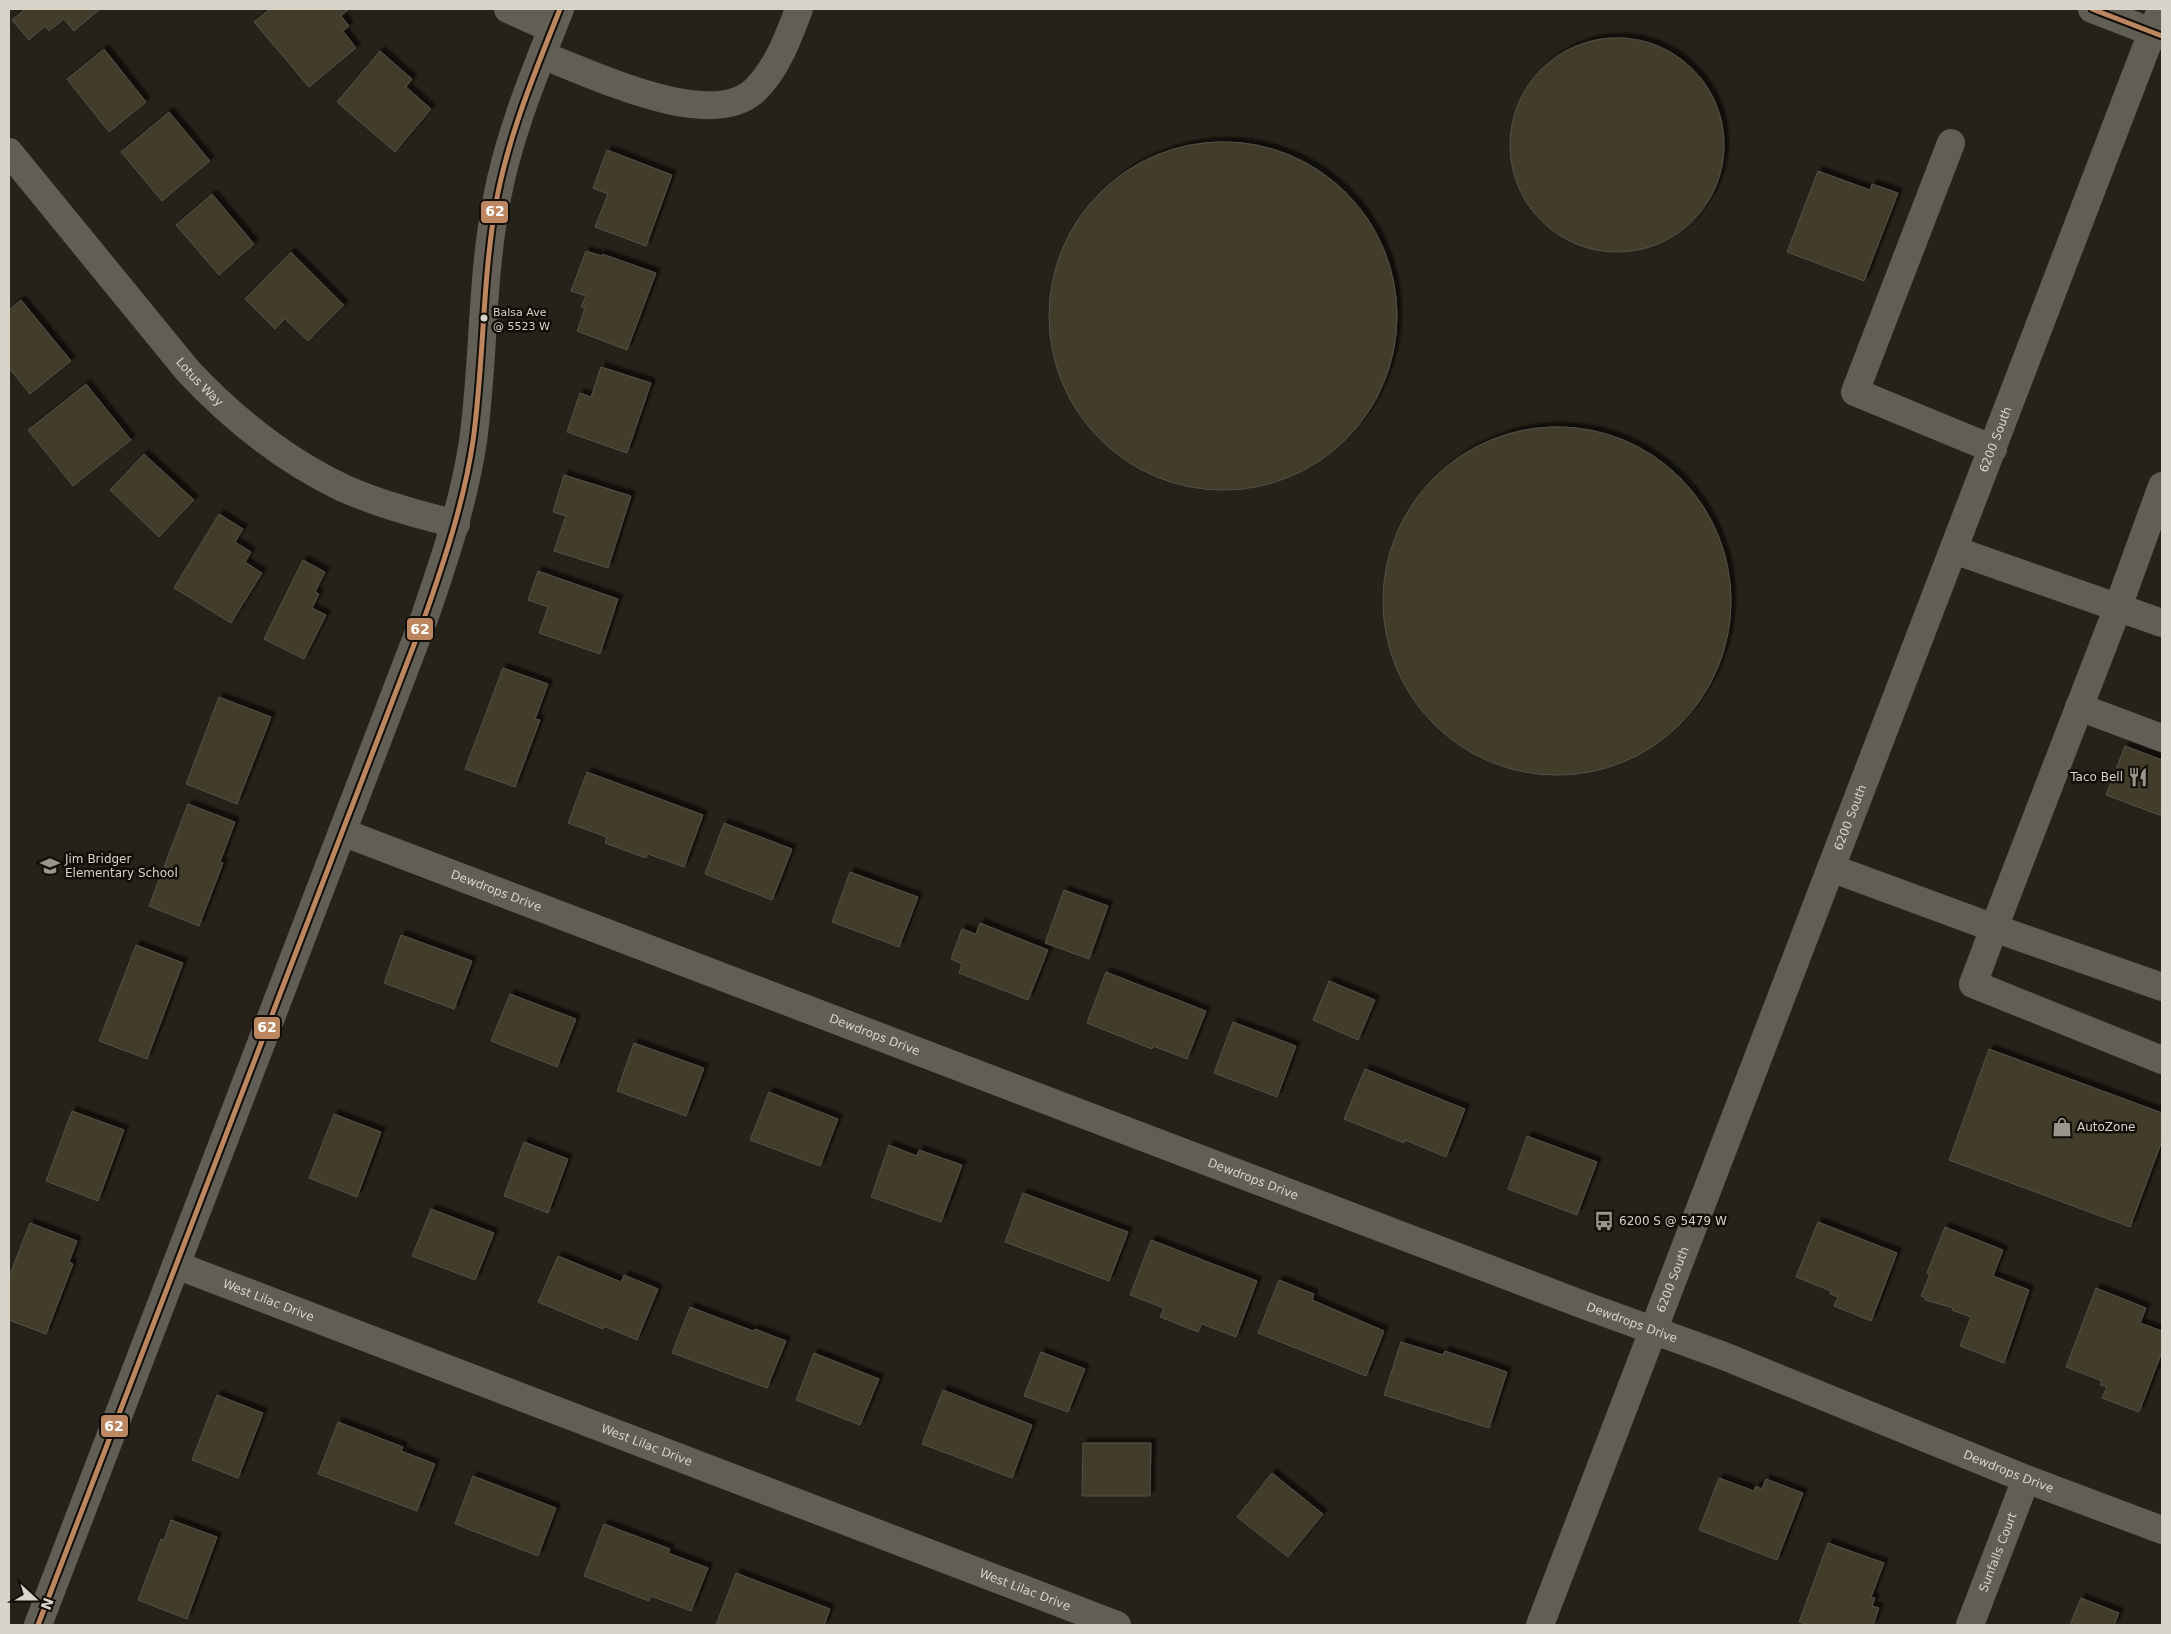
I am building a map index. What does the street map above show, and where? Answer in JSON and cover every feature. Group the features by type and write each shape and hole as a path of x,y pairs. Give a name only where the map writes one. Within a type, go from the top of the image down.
{"main road":[{"path":"2092,9 2158,25"},
{"name":"6200 South","path":"1540,1625 1830,868 2158,25"}],"street":[{"path":"38,1625 342,832 424,616 456,524 473,441 478,400 483,293 496,202 506,159 556,19 508,9"},
{"path":"542,55 660,99 688,104 737,102 752,93 767,78 799,9"},
{"path":"1951,143 1855,392 1993,449"},
{"name":"Lotus Way","path":"9,152 188,371 214,399 243,424 274,447 342,488 405,511 456,524"},
{"path":"2162,486 2118,607 1973,984 2162,1060"},
{"path":"1954,550 2162,622"},
{"path":"2079,707 2162,738"},
{"name":"Dewdrops Drive","path":"342,832 1652,1331 1733,1360 2026,1479 2162,1530"},
{"path":"1830,868 2162,987"},
{"name":"West Lilac Drive","path":"176,1264 1117,1625"},
{"name":"Sunfalls Court","path":"1970,1625 2026,1479"}],"building":[{"path":"25,9 100,9 74,31 64,19 49,31 45,26 29,40 12,20"},
{"path":"270,9 349,9 341,16 349,26 343,31 356,48 309,87 254,22"},
{"path":"1606,38 1628,38 1648,42 1668,50 1693,69 1712,94 1720,114 1724,145 1720,176 1712,196 1693,221 1668,240 1648,248 1628,252 1606,252 1586,248 1566,240 1549,228 1534,213 1522,196 1514,176 1510,156 1510,134 1514,114 1522,94 1534,77 1549,62 1566,50 1586,42"},
{"path":"104,49 146,102 109,132 67,79"},
{"path":"380,51 412,79 406,87 431,109 395,152 337,102"},
{"path":"169,112 210,161 162,201 121,152"},
{"path":"1223,142 1257,146 1290,155 1320,171 1346,193 1368,219 1384,249 1393,282 1397,316 1393,350 1384,383 1368,413 1346,439 1320,461 1290,477 1257,486 1223,490 1189,486 1156,477 1126,461 1100,439 1078,413 1062,383 1053,350 1049,316 1053,282 1062,249 1078,219 1100,193 1126,171 1156,155 1189,146"},
{"path":"607,150 672,175 646,246 595,227 608,194 593,188"},
{"path":"1818,171 1870,190 1872,184 1898,193 1864,281 1787,252"},
{"path":"212,194 254,244 219,275 176,225"},
{"path":"586,251 602,256 602,254 656,273 627,350 577,331 585,308 581,307 586,296 571,291"},
{"path":"291,252 344,305 308,341 285,319 275,329 245,299"},
{"path":"21,300 71,361 30,394 9,368 9,310"},
{"path":"601,367 651,383 627,453 567,432 580,393 591,397"},
{"path":"86,384 131,440 73,486 28,430"},
{"path":"1557,427 1591,431 1623,440 1654,457 1680,478 1701,504 1718,535 1727,567 1731,601 1727,635 1718,667 1701,698 1680,724 1654,745 1623,762 1591,771 1557,775 1523,771 1491,762 1460,745 1434,724 1413,698 1396,667 1387,635 1383,601 1387,567 1396,535 1413,504 1434,478 1460,457 1491,440 1523,431"},
{"path":"144,454 194,500 159,537 110,490"},
{"path":"564,475 631,496 608,568 554,551 566,516 553,512"},
{"path":"219,514 243,529 235,542 251,552 245,562 262,573 231,623 174,588"},
{"path":"303,560 325,572 315,592 319,594 312,608 326,615 304,659 264,639"},
{"path":"538,571 618,599 600,654 539,633 548,607 528,600"},
{"path":"503,668 548,684 535,719 540,720 515,787 465,769"},
{"path":"219,697 271,717 237,804 186,784"},
{"name":"Taco Bell","path":"2125,746 2162,760 2162,816 2106,795"},
{"path":"587,772 703,815 684,867 648,854 646,858 605,843 607,837 568,823"},
{"path":"188,804 235,822 220,862 223,863 199,926 149,906"},
{"path":"724,823 792,849 772,900 705,874"},
{"path":"850,872 918,897 899,947 832,922"},
{"path":"1064,890 1108,906 1089,959 1045,943"},
{"path":"980,923 1048,950 1028,1000 959,973 962,964 951,959 962,929 976,934"},
{"path":"401,935 472,961 454,1009 384,983"},
{"path":"136,945 183,963 147,1059 99,1041"},
{"path":"1106,972 1206,1011 1187,1059 1153,1046 1152,1049 1087,1023"},
{"path":"1329,981 1375,1000 1358,1040 1313,1020"},
{"path":"510,994 576,1019 557,1067 491,1041"},
{"path":"1233,1022 1296,1046 1277,1097 1214,1073"},
{"path":"634,1043 704,1068 686,1116 617,1091"},
{"name":"AutoZone","path":"1989,1049 2162,1113 2162,1141 2130,1227 1949,1160"},
{"path":"1365,1069 1465,1109 1446,1157 1405,1140 1404,1143 1344,1119"},
{"path":"769,1092 838,1119 820,1166 750,1140"},
{"path":"72,1111 124,1130 98,1201 46,1181"},
{"path":"334,1114 381,1132 357,1197 309,1178"},
{"path":"1527,1136 1597,1162 1577,1215 1508,1189"},
{"path":"524,1142 568,1159 548,1213 504,1196"},
{"path":"889,1145 917,1156 919,1150 962,1165 941,1222 871,1197"},
{"path":"1023,1193 1128,1232 1109,1281 1005,1242"},
{"path":"431,1209 494,1233 475,1280 412,1256"},
{"path":"1818,1222 1897,1253 1871,1321 1834,1306 1838,1297 1830,1294 1831,1291 1796,1277"},
{"path":"30,1223 77,1241 69,1262 73,1264 46,1334 9,1320 9,1277"},
{"path":"1945,1227 2003,1250 1993,1276 2029,1290 2004,1363 1960,1346 1971,1317 1952,1310 1953,1308 1925,1300 1926,1298 1921,1296 1930,1274 1927,1273"},
{"path":"1151,1240 1257,1281 1236,1337 1202,1324 1198,1332 1160,1317 1164,1308 1130,1295"},
{"path":"558,1256 621,1282 624,1275 658,1289 637,1340 604,1326 603,1329 538,1302"},
{"path":"1279,1280 1314,1294 1312,1300 1384,1331 1366,1376 1258,1333"},
{"path":"2096,1288 2146,1308 2140,1323 2162,1331 2162,1352 2139,1412 2102,1398 2107,1387 2100,1385 2102,1381 2066,1367"},
{"path":"690,1307 753,1331 755,1329 786,1341 767,1388 672,1353"},
{"path":"1401,1342 1443,1355 1445,1351 1507,1372 1489,1428 1384,1395"},
{"path":"1041,1352 1085,1369 1068,1412 1024,1396"},
{"path":"814,1353 879,1379 860,1425 796,1400"},
{"path":"943,1390 1032,1425 1012,1478 922,1444"},
{"path":"217,1395 263,1413 238,1478 192,1460"},
{"path":"338,1422 403,1447 401,1451 435,1464 417,1511 318,1474"},
{"path":"1083,1443 1151,1443 1150,1496 1082,1496"},
{"path":"1272,1473 1323,1514 1288,1557 1237,1517"},
{"path":"473,1476 556,1508 538,1556 455,1524"},
{"path":"1719,1478 1754,1491 1756,1486 1762,1489 1766,1479 1803,1493 1777,1560 1699,1530"},
{"path":"171,1520 217,1537 187,1619 138,1600 161,1539 164,1540"},
{"path":"604,1524 670,1549 668,1553 708,1568 691,1611 651,1596 649,1601 584,1576"},
{"path":"1828,1543 1884,1563 1871,1597 1875,1598 1872,1606 1879,1608 1873,1625 1809,1625 1799,1622"},
{"path":"736,1573 830,1609 824,1625 716,1625"},
{"path":"2081,1598 2119,1613 2114,1625 2070,1625"}],"transit line":[{"name":"62","path":"38,1625 440,573 459,508 473,441 491,233 501,178 523,104 560,9"},
{"name":"62","path":"2092,9 2162,36"}],"place":[{"name":"Balsa Ave @ 5523 W","path":"484,318"},
{"name":"Taco Bell","path":"2138,777"},
{"name":"Jim Bridger Elementary School","path":"50,866"},
{"name":"AutoZone","path":"2062,1127"},
{"name":"6200 S @ 5479 W","path":"1604,1221"}]}
